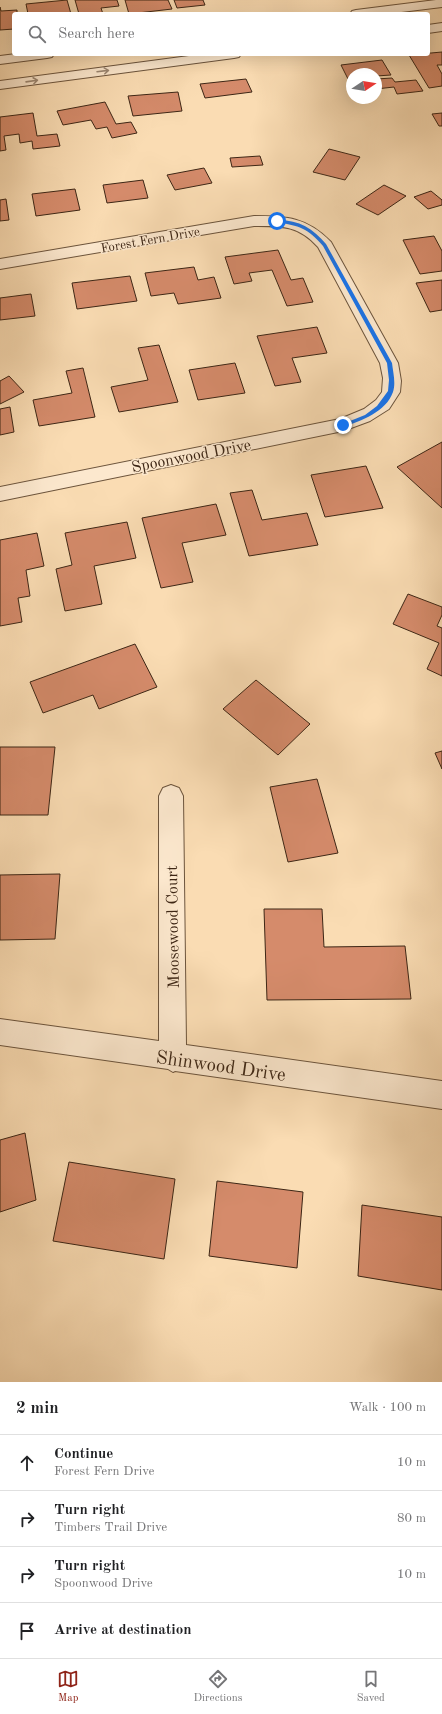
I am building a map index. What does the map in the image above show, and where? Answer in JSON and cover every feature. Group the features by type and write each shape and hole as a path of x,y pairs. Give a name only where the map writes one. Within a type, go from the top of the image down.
{"street":[{"path":"372,12 442,3"},
{"path":"430,29 442,27"},
{"path":"0,60 32,56"},
{"path":"58,56 64,76"},
{"path":"0,85 219,56"},
{"name":"Forest Fern Drive","path":"0,264 254,221 277,221 300,224 316,234 325,245 389,363 392,380 390,392 379,407"},
{"name":"Spoonwood Drive","path":"0,494 343,425 367,416 379,407"},
{"name":"Moosewood Court","path":"171,796 173,1058"},
{"name":"Shinwood Drive","path":"0,1032 173,1058 442,1095"}],"building":[{"path":"67,0 70,12 28,12 26,4"},
{"path":"75,0 117,0 119,6 101,8 102,12 78,12"},
{"path":"125,0 168,0 172,9 146,12 128,12"},
{"path":"174,0 203,0 205,5 177,8"},
{"path":"0,7 1,11 17,10 17,12 12,12 12,29 0,30"},
{"path":"442,52 442,65 437,65 442,74 442,86 429,88 410,56 430,56 430,53"},
{"path":"382,60 391,75 382,76 382,68 346,68 346,75 341,65"},
{"path":"392,78 395,82 416,80 423,91 397,94 394,87 382,88 382,79"},
{"path":"246,79 252,92 205,98 200,84"},
{"path":"178,92 182,111 133,116 128,96"},
{"path":"105,102 116,124 131,122 137,133 112,138 107,127 96,129 91,120 63,125 57,111"},
{"path":"33,113 37,136 57,134 60,146 33,149 32,141 20,143 19,134 4,136 6,150 0,151 0,117"},
{"path":"442,113 442,126 439,126 432,114"},
{"path":"329,149 360,157 345,180 313,172"},
{"path":"260,156 263,165 232,167 230,158"},
{"path":"204,168 212,183 175,190 167,175"},
{"path":"143,180 148,198 107,203 103,185"},
{"path":"384,185 406,196 378,215 356,204"},
{"path":"75,189 80,210 36,216 32,194"},
{"path":"431,191 442,200 442,205 428,209 414,197"},
{"path":"6,199 9,220 0,221 0,200"},
{"path":"434,236 442,251 442,271 420,274 403,240"},
{"path":"278,250 291,280 303,278 313,302 287,306 272,270 249,273 252,281 234,284 225,257"},
{"path":"194,267 198,280 214,277 221,298 178,304 174,293 151,296 145,273"},
{"path":"130,276 137,301 77,309 72,283"},
{"path":"442,280 442,310 430,312 416,283"},
{"path":"31,294 35,316 0,320 0,298"},
{"path":"317,327 327,353 292,358 301,382 275,386 257,336"},
{"path":"159,345 178,402 119,412 111,387 148,380 138,348"},
{"path":"235,363 245,393 198,400 189,370"},
{"path":"83,368 95,417 39,426 33,400 72,393 66,371"},
{"path":"9,376 24,392 0,404 0,381"},
{"path":"10,407 14,432 0,435 0,409"},
{"path":"442,442 442,508 397,467"},
{"path":"366,466 383,508 325,517 311,475"},
{"path":"252,490 262,520 307,513 318,545 249,556 230,493"},
{"path":"216,504 226,535 182,543 193,582 161,588 142,518"},
{"path":"127,522 136,558 94,566 102,604 65,611 56,569 72,565 65,533"},
{"path":"37,533 44,566 26,570 30,596 18,598 22,622 0,626 0,540"},
{"path":"408,594 442,607 442,615 437,626 442,628 442,676 427,669 439,643 393,624"},
{"path":"135,644 157,687 99,709 93,695 43,713 30,682"},
{"path":"256,680 310,724 278,755 223,709"},
{"path":"0,747 55,747 48,815 0,815"},
{"path":"442,751 442,769 435,753"},
{"path":"317,779 338,853 288,862 270,787"},
{"path":"60,874 55,939 0,940 0,875"},
{"path":"264,909 322,909 324,947 405,946 411,999 267,1000"},
{"path":"25,1133 36,1200 0,1212 0,1140"},
{"path":"69,1162 175,1179 164,1259 53,1241"},
{"path":"217,1181 303,1192 297,1268 209,1256"},
{"path":"362,1205 442,1217 442,1290 358,1276"}],"route":[{"path":"277,221 300,224 316,234 325,245 389,363 392,380 390,392 379,407 367,416 343,425"}]}
